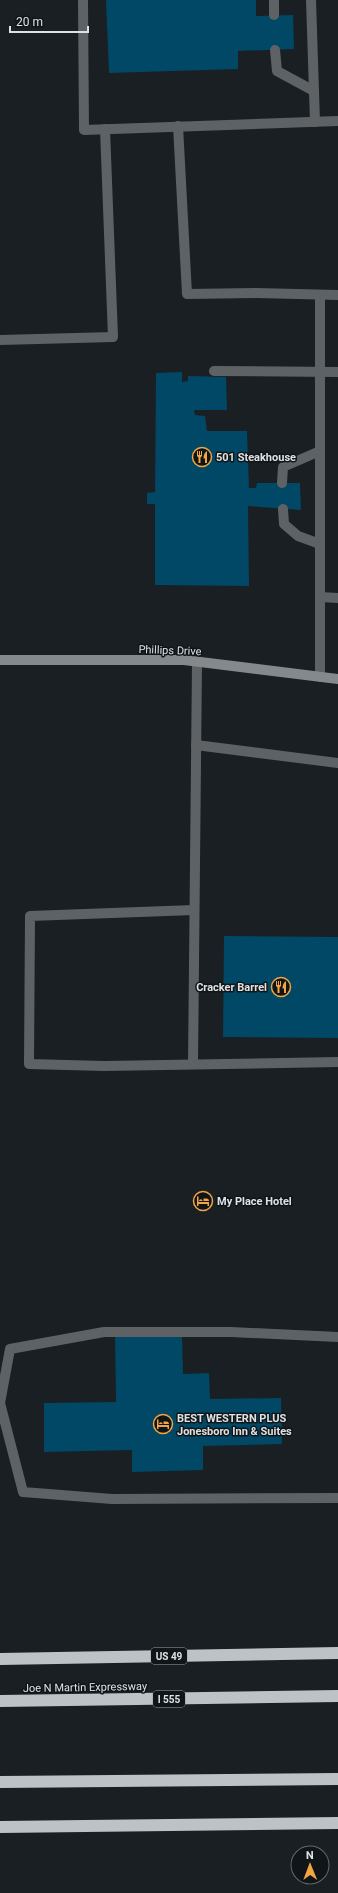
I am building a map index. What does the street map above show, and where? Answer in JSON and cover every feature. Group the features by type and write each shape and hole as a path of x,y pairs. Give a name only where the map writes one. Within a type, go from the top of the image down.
{"highway":[{"name":"US 49","path":"0,1659 338,1653"},
{"name":"Joe N Martin Expressway","path":"0,1701 338,1696"},
{"path":"0,1782 338,1779"},
{"path":"0,1827 338,1823"}],"street":[{"name":"Phillips Drive","path":"0,660 184,660 338,679"}],"lane":[{"path":"83,0 84,130 338,121"},
{"path":"274,0 274,15"},
{"path":"311,0 315,122"},
{"path":"275,50 277,71 314,91"},
{"path":"178,126 187,294 256,293 338,295"},
{"path":"0,340 113,337 106,129"},
{"path":"320,295 320,677"},
{"path":"214,370 338,372"},
{"path":"282,483 283,467 320,450"},
{"path":"283,509 284,524 298,536 320,544"},
{"path":"320,597 338,598"},
{"path":"193,1064 197,662"},
{"path":"196,745 338,763"},
{"path":"194,910 30,916 29,1064 104,1066 338,1062"},
{"path":"338,1337 231,1332 104,1332 10,1349 0,1403 23,1492 112,1499 338,1498"}],"building":[{"path":"106,0 256,0 256,16 293,15 294,49 238,51 238,69 109,73"},
{"name":"501 Steakhouse","path":"182,372 182,382 188,381 188,376 226,377 227,410 194,410 195,415 205,416 207,431 247,431 249,488 256,488 257,483 300,483 301,510 248,506 249,586 155,585 155,504 147,504 147,493 155,492 156,373"},
{"name":"Cracker Barrel","path":"224,936 338,937 338,1038 223,1037"},
{"name":"BEST WESTERN PLUS Jonesboro Inn & Suites","path":"182,1335 183,1374 209,1373 210,1399 281,1398 282,1444 203,1446 203,1470 132,1472 132,1450 44,1452 44,1403 116,1402 115,1336"}],"place":[{"name":"501 Steakhouse","path":"202,457"},
{"name":"Cracker Barrel","path":"281,987"},
{"name":"My Place Hotel","path":"203,1201"},
{"name":"BEST WESTERN PLUS Jonesboro Inn & Suites","path":"163,1424"}]}
